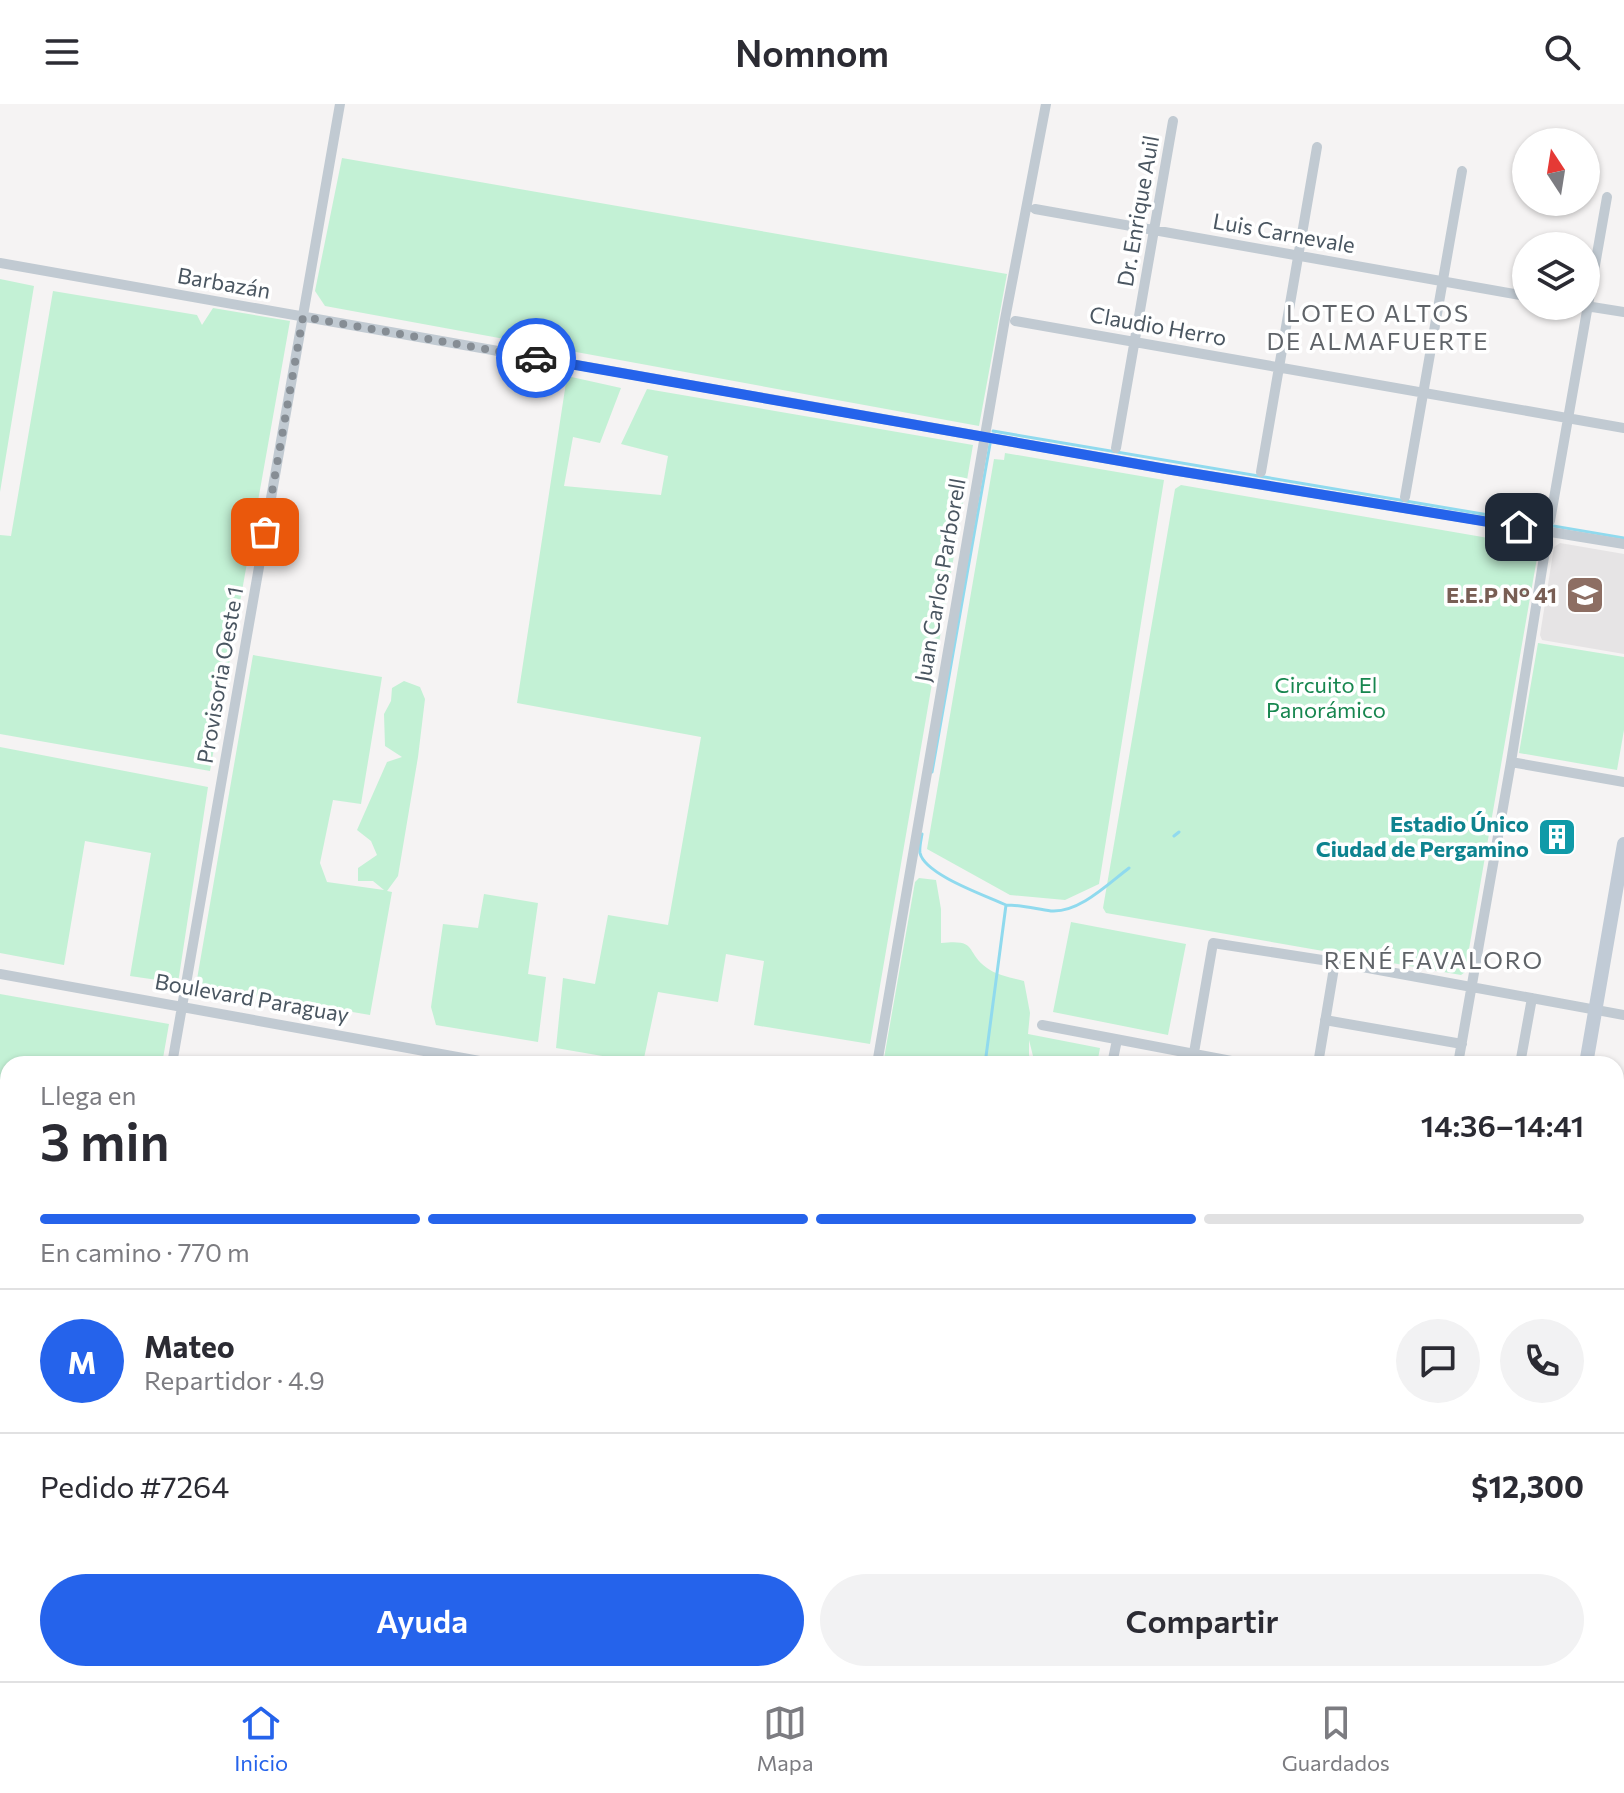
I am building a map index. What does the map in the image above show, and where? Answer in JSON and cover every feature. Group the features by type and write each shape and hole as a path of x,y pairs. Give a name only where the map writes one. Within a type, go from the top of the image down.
{"main road":[{"path":"1587,1056 1624,844"}],"street":[{"name":"Provisoria Oeste 1","path":"173,1056 340,104"},
{"name":"Juan Carlos Parborell","path":"878,1056 1022,222 1046,104"},
{"name":"Dr. Enrique Auil","path":"1116,448 1173,121"},
{"path":"1261,472 1317,147"},
{"path":"1405,497 1462,171"},
{"path":"1600,235 1607,197"},
{"name":"Luis Carnevale","path":"1035,209 1512,293"},
{"name":"Barbazán","path":"0,263 985,437 1549,526 1624,544"},
{"path":"1600,308 1624,312"},
{"path":"1460,1056 1585,320"},
{"name":"Claudio Herro","path":"1015,321 1624,428"},
{"path":"1511,762 1624,782"},
{"path":"1194,1056 1213,943 1624,1015"},
{"path":"1319,1056 1335,962"},
{"name":"Boulevard Paraguay","path":"0,974 451,1056"},
{"path":"1521,1056 1532,998"},
{"path":"1325,1020 1462,1044"},
{"path":"1042,1025 1181,1056"},
{"path":"1114,1056 1117,1040"}],"shaded area":[{"name":"E.E.P N° 41","path":"1560,543 1624,554 1624,654 1542,640 1540,635 1554,547"}],"green space":[{"path":"342,158 1007,274 979,426 325,306 315,291"},
{"path":"0,279 34,286 0,492"},
{"path":"53,291 197,315 202,325 213,308 290,321 210,771 0,734 0,535 11,536"},
{"path":"567,376 621,388 600,443 573,437 564,486 661,495 668,456 621,444 647,389 973,445 870,1044 754,1025 764,961 726,954 718,1002 658,992 644,1056 602,1056 556,1048 563,978 595,984 608,915 668,925 701,737 517,703"},
{"path":"1005,453 1164,480 1099,884 1065,900 1010,895 927,849 994,459 1004,460"},
{"name":"Circuito El Panorámico","path":"1181,485 1535,546 1538,552 1465,972 1461,975 1106,913 1103,908 1175,489"},
{"path":"1538,643 1624,657 1624,730 1617,770 1519,753"},
{"path":"253,655 382,677 361,804 333,800 320,863 327,882 384,890 373,881 358,881 358,868 377,855 371,841 357,830 387,762 402,757 385,746 384,714 391,701 392,688 404,681 420,687 425,699 398,876 387,891 392,892 370,1015 196,985"},
{"path":"0,747 208,787 178,983 130,976 151,853 85,841 64,965 0,953"},
{"path":"919,878 936,880 941,909 941,943 966,945 991,970 1024,981 1030,1013 1028,1034 1100,1048 1098,1056 1033,1056 1029,1040 1029,1056 884,1056 915,882"},
{"path":"484,894 538,903 528,974 546,977 538,1042 436,1025 431,1007 443,924 478,928"},
{"path":"1071,922 1186,944 1168,1035 1053,1012"},
{"path":"0,994 169,1024 163,1056 0,1056"}],"waterway":[{"path":"993,431 1624,538"},
{"path":"932,772 990,444"},
{"path":"1174,836 1179,832"},
{"path":"922,834 920,853 933,869 1006,905"},
{"path":"986,1056 1006,905 1051,911 1072,907 1093,896 1129,868"}],"way so far":[{"path":"265,532 303,317 536,358"}],"place":[{"name":"E.E.P N° 41","path":"1585,595"},
{"name":"Estadio Único Ciudad de Pergamino","path":"1557,837"}],"district":[{"name":"LOTEO ALTOS DE ALMAFUERTE","path":"1378,328"},
{"name":"RENÉ FAVALORO","path":"1434,961"}],"route":[{"path":"536,358 1166,469 1519,527"}]}
